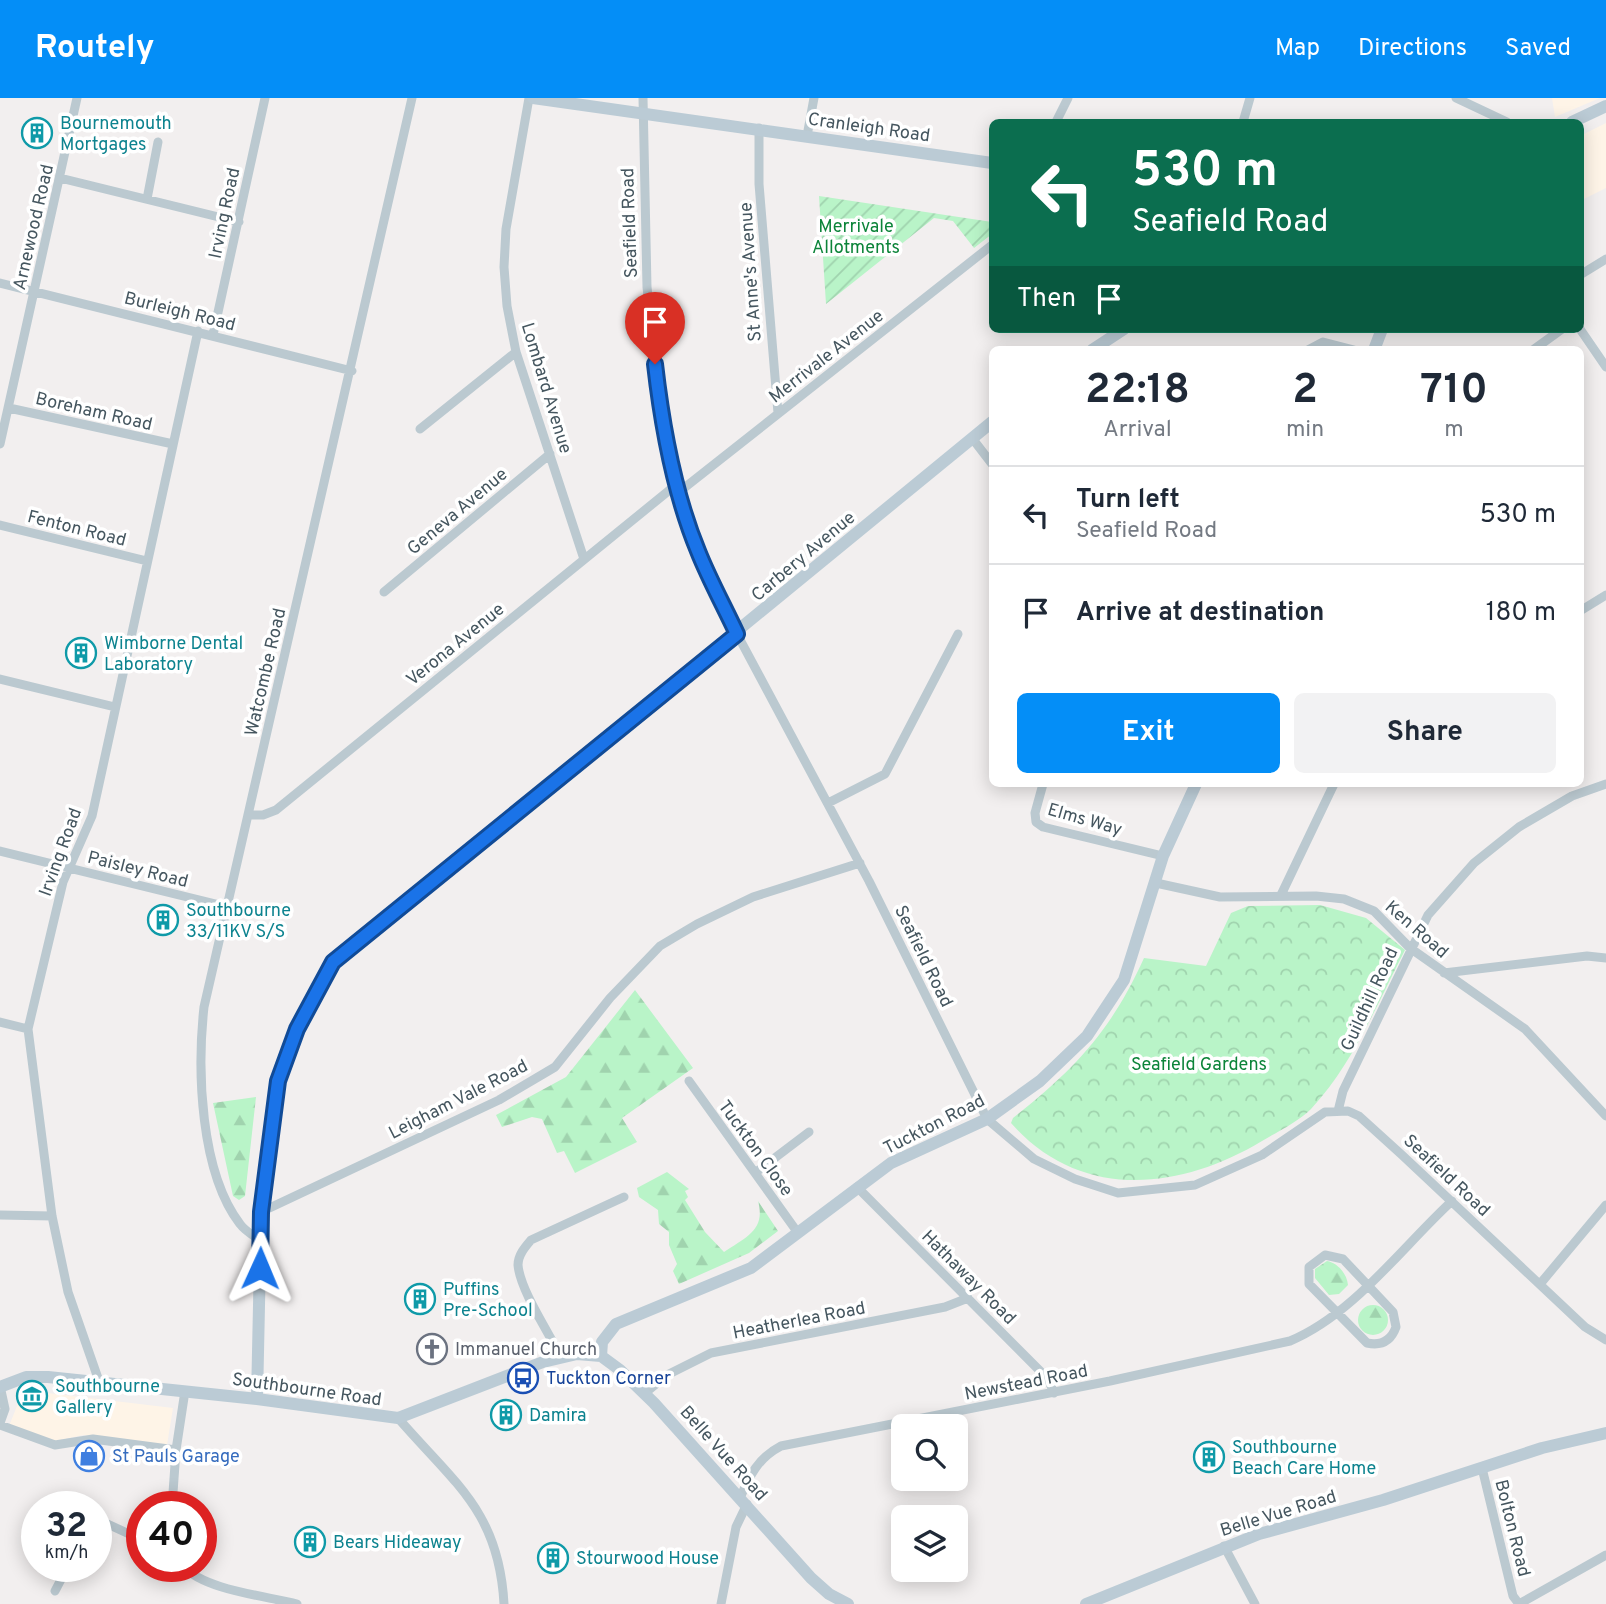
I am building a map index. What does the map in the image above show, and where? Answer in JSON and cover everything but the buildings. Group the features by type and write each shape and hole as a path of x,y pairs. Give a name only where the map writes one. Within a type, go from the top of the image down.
{"street":[{"name":"Arnewood Road","path":"0,444 77,98"},
{"name":"Irving Road","path":"213,335 265,98"},
{"name":"Watcombe Road","path":"261,1241 241,1226 223,1195 210,1147 202,1085 201,1040 204,1007 352,371 412,98"},
{"name":"Cranleigh Road","path":"531,98 643,105 807,136 989,163"},
{"name":"Lombard Avenue","path":"531,98 506,229 504,267 507,306 516,352 584,559"},
{"path":"807,136 814,98"},
{"path":"1058,119 1068,98"},
{"path":"1243,119 1250,98"},
{"path":"1456,98 1501,119"},
{"name":"Seafield Road","path":"643,105 647,287 661,415 678,488 697,550 737,634 860,863 987,1119 1034,1159 1075,1179 1118,1193 1195,1185 1225,1174 1293,1136 1325,1112 1338,1111 1359,1116 1585,1326 1606,1340"},
{"path":"1578,119 1606,106"},
{"name":"St Anne's Avenue","path":"759,128 759,184 778,414"},
{"path":"147,199 158,142"},
{"path":"60,178 239,222"},
{"name":"Merrivale Avenue","path":"678,488 778,414 989,248"},
{"path":"1584,273 1606,259"},
{"name":"Burleigh Road","path":"0,283 352,371"},
{"name":"Irving Road","path":"100,1384 68,1292 52,1216 28,1028 67,868 92,816 198,331"},
{"path":"1098,346 1118,333"},
{"path":"1539,346 1556,333"},
{"path":"1583,333 1606,367"},
{"path":"1316,346 1323,342 1338,346"},
{"path":"420,429 516,352"},
{"name":"Boreham Road","path":"9,408 173,444"},
{"name":"Carbery Avenue","path":"257,1399 261,1212 278,1081 297,1029 333,962 737,634 989,424"},
{"path":"972,438 989,460"},
{"name":"Geneva Avenue","path":"384,592 550,454"},
{"name":"Verona Avenue","path":"248,815 263,815 276,810 584,559 678,488"},
{"name":"Fenton Road","path":"0,525 147,561"},
{"path":"1584,609 1606,595"},
{"path":"828,803 885,774 958,634"},
{"path":"0,679 115,707"},
{"name":"Guildhill Road","path":"1338,1111 1343,1091 1428,915 1489,851 1545,811 1572,796 1606,784"},
{"name":"Elms Way","path":"1042,787 1035,813 1036,822 1043,827 1163,856"},
{"name":"Tuckton Road","path":"601,1356 609,1329 616,1324 751,1268 891,1163 987,1119 1040,1081 1087,1036 1124,980 1163,856 1195,787"},
{"path":"1281,895 1333,787"},
{"name":"Paisley Road","path":"0,851 228,907"},
{"name":"Leigham Vale Road","path":"261,1212 499,1100 555,1067 610,998 652,954 697,925 753,897 860,863"},
{"name":"Ken Road","path":"1156,883 1220,897 1281,895 1344,899 1374,911 1410,948 1525,1029 1606,1116"},
{"path":"1444,973 1587,956 1606,958"},
{"path":"0,1021 28,1028"},
{"name":"Tuckton Close","path":"689,1081 798,1233"},
{"path":"755,1172 809,1132"},
{"name":"Hathaway Road","path":"857,1187 1048,1379 1054,1392"},
{"path":"561,1357 522,1279 518,1263 522,1250 531,1240 624,1197"},
{"name":"Newstead Road","path":"721,1604 736,1527 752,1471 767,1453 781,1446 1054,1392 1290,1341 1336,1315 1452,1201"},
{"path":"1539,1284 1606,1205"},
{"path":"0,1215 52,1216"},
{"path":"1325,1255 1336,1255 1367,1285 1393,1312 1396,1321 1394,1333 1381,1343 1367,1343 1336,1315 1307,1276 1315,1260 1325,1255"},
{"name":"Heatherlea Road","path":"645,1393 690,1361 711,1353 945,1307 968,1298"},
{"name":"Southbourne Road","path":"0,1386 26,1377 185,1391 398,1418 561,1357 577,1354 601,1356"},
{"name":"Belle Vue Road","path":"601,1356 645,1393 811,1578 829,1594 848,1604"},
{"path":"0,1386 5,1409 0,1424 55,1445 93,1439 176,1450"},
{"path":"173,1491 185,1391"},
{"path":"398,1418 471,1501 494,1537 502,1572 504,1604"},
{"name":"Belle Vue Road","path":"1086,1604 1224,1546 1542,1448 1606,1433"},
{"name":"Bolton Road","path":"1482,1468 1513,1596 1518,1604 1606,1555"},
{"path":"1224,1546 1255,1604"},
{"path":"55,1591 60,1582"},
{"path":"205,1582 297,1604"}],"shaded area":[{"path":"1552,98 1600,98 1555,117"},
{"path":"1606,123 1606,188 1584,199 1584,134"},
{"path":"31,1391 173,1408 167,1445 83,1435 51,1442 9,1426 21,1396"}],"green space":[{"name":"Merrivale Allotments","path":"819,196 989,222 989,236 974,248 953,221 934,218 826,304"},
{"name":"Seafield Gardens","path":"1320,905 1366,918 1405,950 1352,1053 1326,1091 1300,1118 1230,1158 1164,1178 1131,1180 1099,1176 1068,1166 1038,1148 1011,1123 1013,1118 1055,1083 1089,1047 1118,1007 1144,958 1206,966 1231,913 1248,906"},
{"path":"635,990 693,1068 622,1118 637,1142 575,1173 564,1151 557,1153 542,1119 532,1117 502,1127 496,1115 566,1077"},
{"path":"256,1097 245,1196 239,1200 233,1196 213,1103"},
{"path":"667,1172 689,1189 685,1191 688,1197 685,1200 705,1232 724,1252 747,1237 757,1226 760,1211 758,1201 778,1231 749,1253 679,1284 673,1271 677,1264 669,1245 669,1232 659,1224 658,1210 639,1197 637,1188"},
{"path":"1327,1261 1338,1267 1346,1277 1348,1285 1339,1294 1329,1295 1315,1278 1315,1269"},
{"path":"1373,1305 1384,1309 1388,1320 1384,1331 1373,1335 1362,1331 1358,1320 1362,1309"}],"place":[{"name":"Bournemouth Mortgages","path":"37,133"},
{"name":"Wimborne Dental Laboratory","path":"81,653"},
{"name":"Southbourne 33/11KV S/S","path":"163,920"},
{"name":"Puffins Pre-School","path":"420,1299"},
{"name":"Immanuel Church","path":"432,1349"},
{"name":"Tuckton Corner","path":"523,1378"},
{"name":"Southbourne Gallery","path":"32,1396"},
{"name":"Damira","path":"506,1415"},
{"name":"St Pauls Garage","path":"89,1456"},
{"name":"Southbourne Beach Care Home","path":"1209,1457"},
{"name":"Bears Hideaway","path":"310,1542"},
{"name":"Stourwood House","path":"553,1558"}],"route":[{"path":"260,1268 261,1212 278,1081 297,1029 333,962 737,634 697,550 679,492 661,415 655,364"}]}
